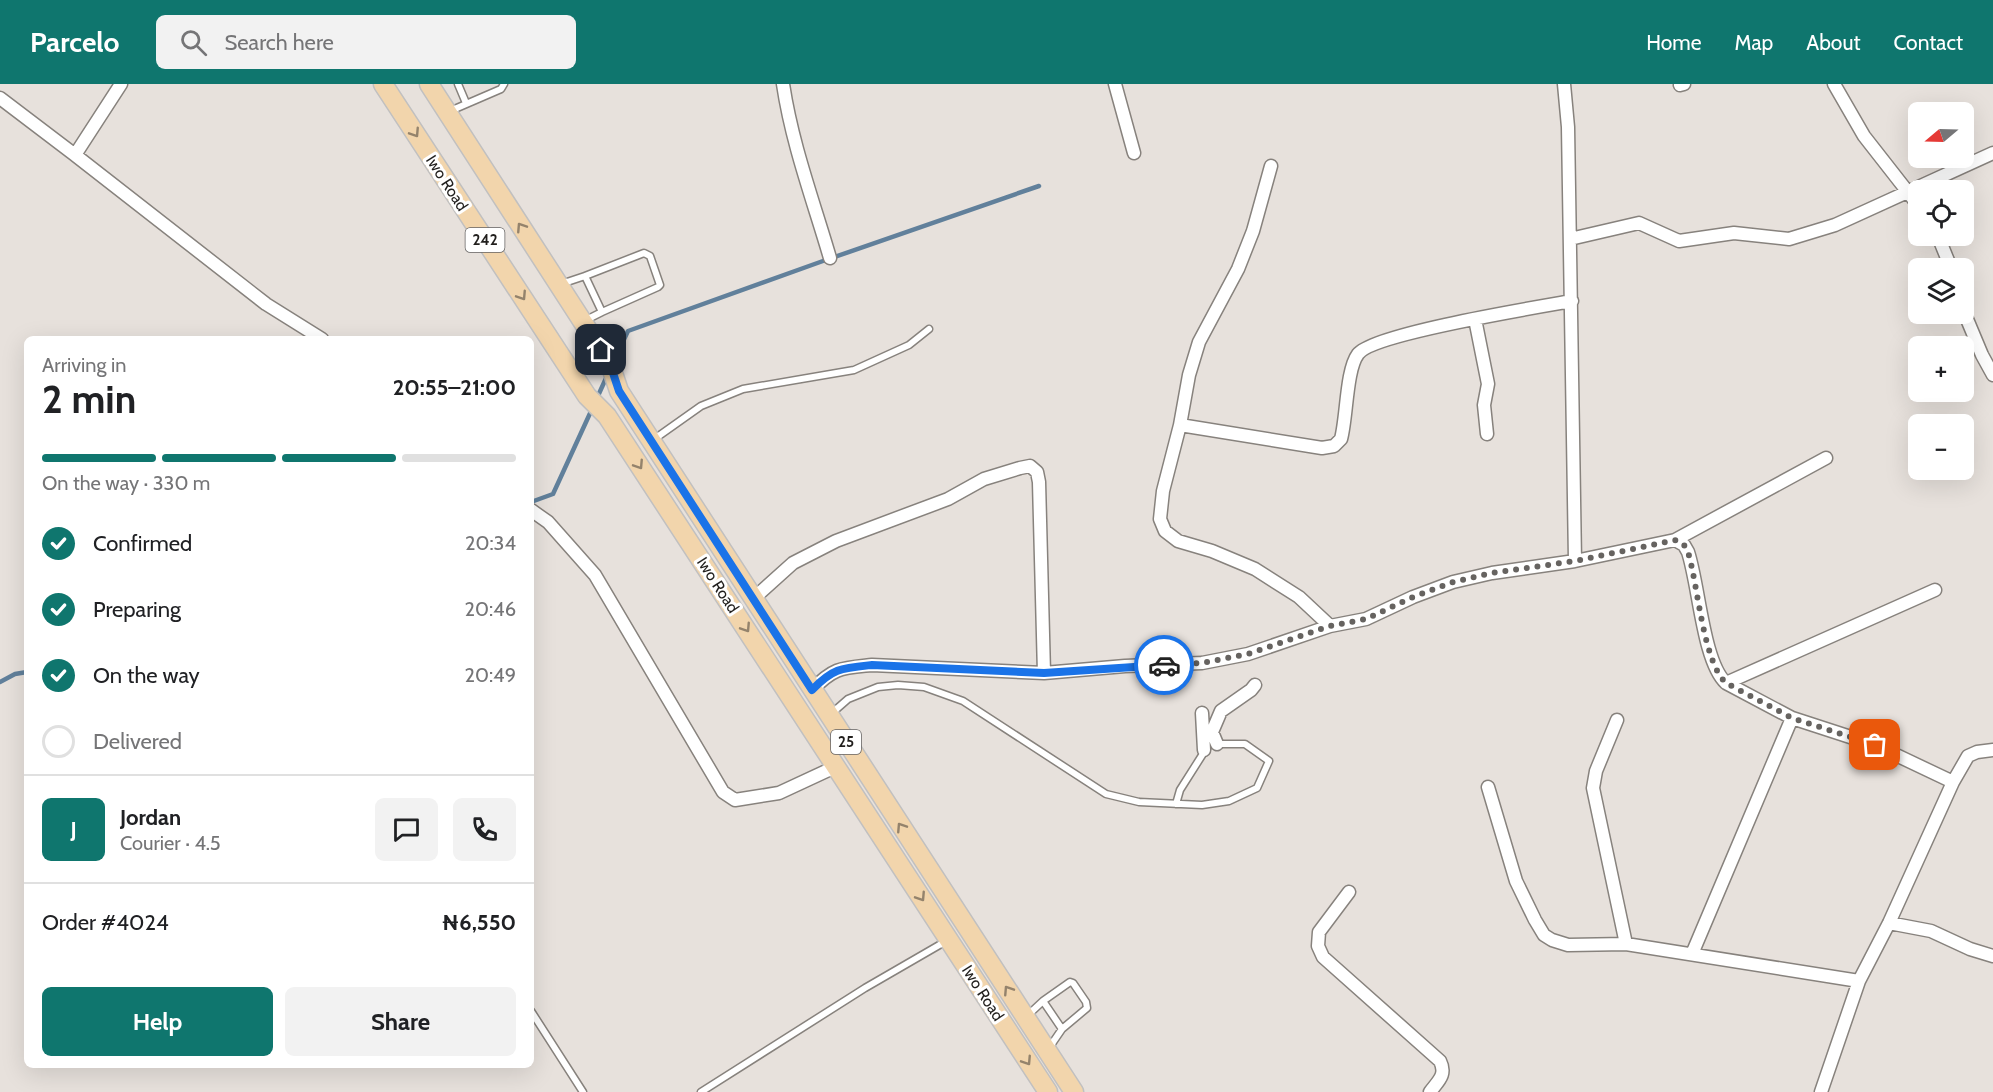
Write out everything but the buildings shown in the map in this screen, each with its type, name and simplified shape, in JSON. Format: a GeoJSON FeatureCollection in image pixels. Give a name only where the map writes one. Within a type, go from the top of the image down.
{"type":"FeatureCollection","features":[{"type":"Feature","properties":{"kind":"main road","name":"Iwo Road"},"geometry":{"type":"LineString","coordinates":[[383,84],[587,396],[607,416],[1047,1092]]}},
{"type":"Feature","properties":{"kind":"main road","name":"Iwo Road"},"geometry":{"type":"LineString","coordinates":[[429,84],[610,364],[619,391],[1074,1092]]}},
{"type":"Feature","properties":{"kind":"main road"},"geometry":{"type":"LineString","coordinates":[[1012,1038],[1028,1021]]}},
{"type":"Feature","properties":{"kind":"street"},"geometry":{"type":"LineString","coordinates":[[75,155],[121,84]]}},
{"type":"Feature","properties":{"kind":"street"},"geometry":{"type":"LineString","coordinates":[[783,84],[796,148],[830,258]]}},
{"type":"Feature","properties":{"kind":"street"},"geometry":{"type":"LineString","coordinates":[[1115,84],[1134,153]]}},
{"type":"Feature","properties":{"kind":"street"},"geometry":{"type":"LineString","coordinates":[[1564,84],[1568,127],[1575,561]]}},
{"type":"Feature","properties":{"kind":"street"},"geometry":{"type":"LineString","coordinates":[[1834,84],[1864,136],[1908,191]]}},
{"type":"Feature","properties":{"kind":"street"},"geometry":{"type":"LineString","coordinates":[[0,98],[266,304],[317,336]]}},
{"type":"Feature","properties":{"kind":"street"},"geometry":{"type":"LineString","coordinates":[[1935,180],[1993,153]]}},
{"type":"Feature","properties":{"kind":"street"},"geometry":{"type":"LineString","coordinates":[[1271,166],[1239,269],[1198,342],[1161,499],[1160,519],[1165,531],[1178,541],[1212,551],[1255,569],[1299,597],[1330,626]]}},
{"type":"Feature","properties":{"kind":"street"},"geometry":{"type":"LineString","coordinates":[[1570,239],[1639,223],[1679,242],[1734,232],[1789,239],[1835,225],[1908,192]]}},
{"type":"Feature","properties":{"kind":"street"},"geometry":{"type":"LineString","coordinates":[[1180,424],[1307,446],[1322,448],[1334,446],[1341,439],[1345,426],[1352,365],[1364,348],[1380,341],[1475,319],[1572,301]]}},
{"type":"Feature","properties":{"kind":"street"},"geometry":{"type":"LineString","coordinates":[[1475,319],[1488,384],[1484,405],[1487,434]]}},
{"type":"Feature","properties":{"kind":"street"},"geometry":{"type":"LineString","coordinates":[[1969,324],[1993,375]]}},
{"type":"Feature","properties":{"kind":"street"},"geometry":{"type":"LineString","coordinates":[[812,690],[826,675],[845,668],[872,665],[1044,673],[1125,666],[1202,663],[1248,654],[1330,626],[1366,619],[1413,597],[1453,582],[1492,573],[1575,561],[1676,540],[1826,458]]}},
{"type":"Feature","properties":{"kind":"street"},"geometry":{"type":"LineString","coordinates":[[753,598],[794,563],[836,541],[948,499],[984,479],[1030,466],[1034,468],[1039,477],[1044,673]]}},
{"type":"Feature","properties":{"kind":"street"},"geometry":{"type":"LineString","coordinates":[[534,512],[548,522],[595,575],[723,792],[735,800],[779,793],[836,767]]}},
{"type":"Feature","properties":{"kind":"street"},"geometry":{"type":"LineString","coordinates":[[1676,540],[1684,545],[1688,552],[1711,658],[1726,683],[1792,718],[1875,745],[1953,782]]}},
{"type":"Feature","properties":{"kind":"street"},"geometry":{"type":"LineString","coordinates":[[1726,683],[1935,590]]}},
{"type":"Feature","properties":{"kind":"street"},"geometry":{"type":"LineString","coordinates":[[1217,744],[1212,732],[1221,711],[1255,685]]}},
{"type":"Feature","properties":{"kind":"street"},"geometry":{"type":"LineString","coordinates":[[1202,713],[1204,750]]}},
{"type":"Feature","properties":{"kind":"street"},"geometry":{"type":"LineString","coordinates":[[1692,954],[1792,718]]}},
{"type":"Feature","properties":{"kind":"street"},"geometry":{"type":"LineString","coordinates":[[1617,720],[1596,771],[1593,788],[1626,944]]}},
{"type":"Feature","properties":{"kind":"street"},"geometry":{"type":"LineString","coordinates":[[1821,1092],[1858,981],[1889,923],[1953,782],[1968,756],[1993,750]]}},
{"type":"Feature","properties":{"kind":"street"},"geometry":{"type":"LineString","coordinates":[[1488,787],[1516,881],[1544,935],[1552,940],[1568,945],[1626,944],[1858,981]]}},
{"type":"Feature","properties":{"kind":"street"},"geometry":{"type":"LineString","coordinates":[[1349,892],[1318,932],[1318,946],[1323,957],[1440,1061],[1444,1068],[1443,1076],[1430,1092]]}},
{"type":"Feature","properties":{"kind":"street"},"geometry":{"type":"LineString","coordinates":[[1889,923],[1931,931],[1970,949],[1993,956]]}},
{"type":"Feature","properties":{"kind":"lane"},"geometry":{"type":"LineString","coordinates":[[458,84],[466,103]]}},
{"type":"Feature","properties":{"kind":"lane"},"geometry":{"type":"LineString","coordinates":[[448,114],[466,103],[501,89],[504,84]]}},
{"type":"Feature","properties":{"kind":"lane"},"geometry":{"type":"LineString","coordinates":[[558,284],[644,253],[650,255],[660,285],[583,322]]}},
{"type":"Feature","properties":{"kind":"lane"},"geometry":{"type":"LineString","coordinates":[[585,276],[602,312]]}},
{"type":"Feature","properties":{"kind":"lane"},"geometry":{"type":"LineString","coordinates":[[651,441],[701,406],[743,389],[854,370],[909,345],[929,329]]}},
{"type":"Feature","properties":{"kind":"lane"},"geometry":{"type":"LineString","coordinates":[[829,715],[848,699],[878,687],[898,685],[924,687],[963,701],[1106,794],[1139,802],[1176,804],[1202,805],[1229,801],[1257,788],[1269,761],[1245,744],[1217,744],[1204,750],[1180,790],[1176,804]]}},
{"type":"Feature","properties":{"kind":"lane"},"geometry":{"type":"LineString","coordinates":[[701,1092],[865,988],[949,940]]}},
{"type":"Feature","properties":{"kind":"lane"},"geometry":{"type":"LineString","coordinates":[[1028,1021],[1043,1001],[1070,982],[1088,1005],[1062,1029],[1047,1051]]}},
{"type":"Feature","properties":{"kind":"lane"},"geometry":{"type":"LineString","coordinates":[[1043,1001],[1062,1029]]}},
{"type":"Feature","properties":{"kind":"lane"},"geometry":{"type":"LineString","coordinates":[[534,1016],[583,1092]]}},
{"type":"Feature","properties":{"kind":"waterway"},"geometry":{"type":"LineString","coordinates":[[614,360],[628,331],[1039,186]]}},
{"type":"Feature","properties":{"kind":"waterway"},"geometry":{"type":"LineString","coordinates":[[597,398],[607,376]]}},
{"type":"Feature","properties":{"kind":"waterway"},"geometry":{"type":"LineString","coordinates":[[534,501],[553,494],[592,409]]}},
{"type":"Feature","properties":{"kind":"waterway"},"geometry":{"type":"LineString","coordinates":[[0,682],[15,674],[24,672]]}},
{"type":"Feature","properties":{"kind":"way so far"},"geometry":{"type":"LineString","coordinates":[[1164,665],[1202,663],[1248,654],[1330,626],[1366,619],[1413,597],[1453,582],[1492,573],[1575,561],[1676,540],[1684,545],[1688,552],[1711,658],[1721,678],[1726,683],[1792,718],[1875,745]]}},
{"type":"Feature","properties":{"kind":"route"},"geometry":{"type":"LineString","coordinates":[[601,350],[610,364],[619,391],[812,690],[826,675],[845,668],[872,665],[1044,673],[1164,665]]}}]}
